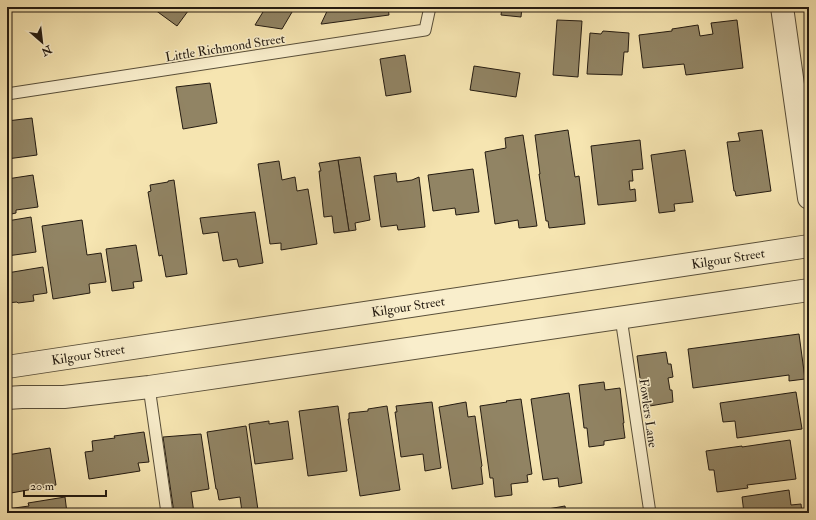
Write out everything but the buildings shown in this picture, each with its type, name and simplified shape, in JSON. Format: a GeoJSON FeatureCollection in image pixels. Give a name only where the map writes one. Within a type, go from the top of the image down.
{"type":"FeatureCollection","features":[{"type":"Feature","properties":{"kind":"street"},"geometry":{"type":"LineString","coordinates":[[782,7],[809,198]]}},
{"type":"Feature","properties":{"kind":"street","name":"Kilgour Street"},"geometry":{"type":"LineString","coordinates":[[7,367],[809,246]]}},
{"type":"Feature","properties":{"kind":"street"},"geometry":{"type":"LineString","coordinates":[[7,398],[64,397],[148,387],[809,290]]}},
{"type":"Feature","properties":{"kind":"lane","name":"Little Richmond Street"},"geometry":{"type":"LineString","coordinates":[[7,94],[424,30],[430,7]]}},
{"type":"Feature","properties":{"kind":"lane","name":"Fowlers Lane"},"geometry":{"type":"LineString","coordinates":[[621,318],[650,513]]}},
{"type":"Feature","properties":{"kind":"lane"},"geometry":{"type":"LineString","coordinates":[[148,387],[167,513]]}}]}
